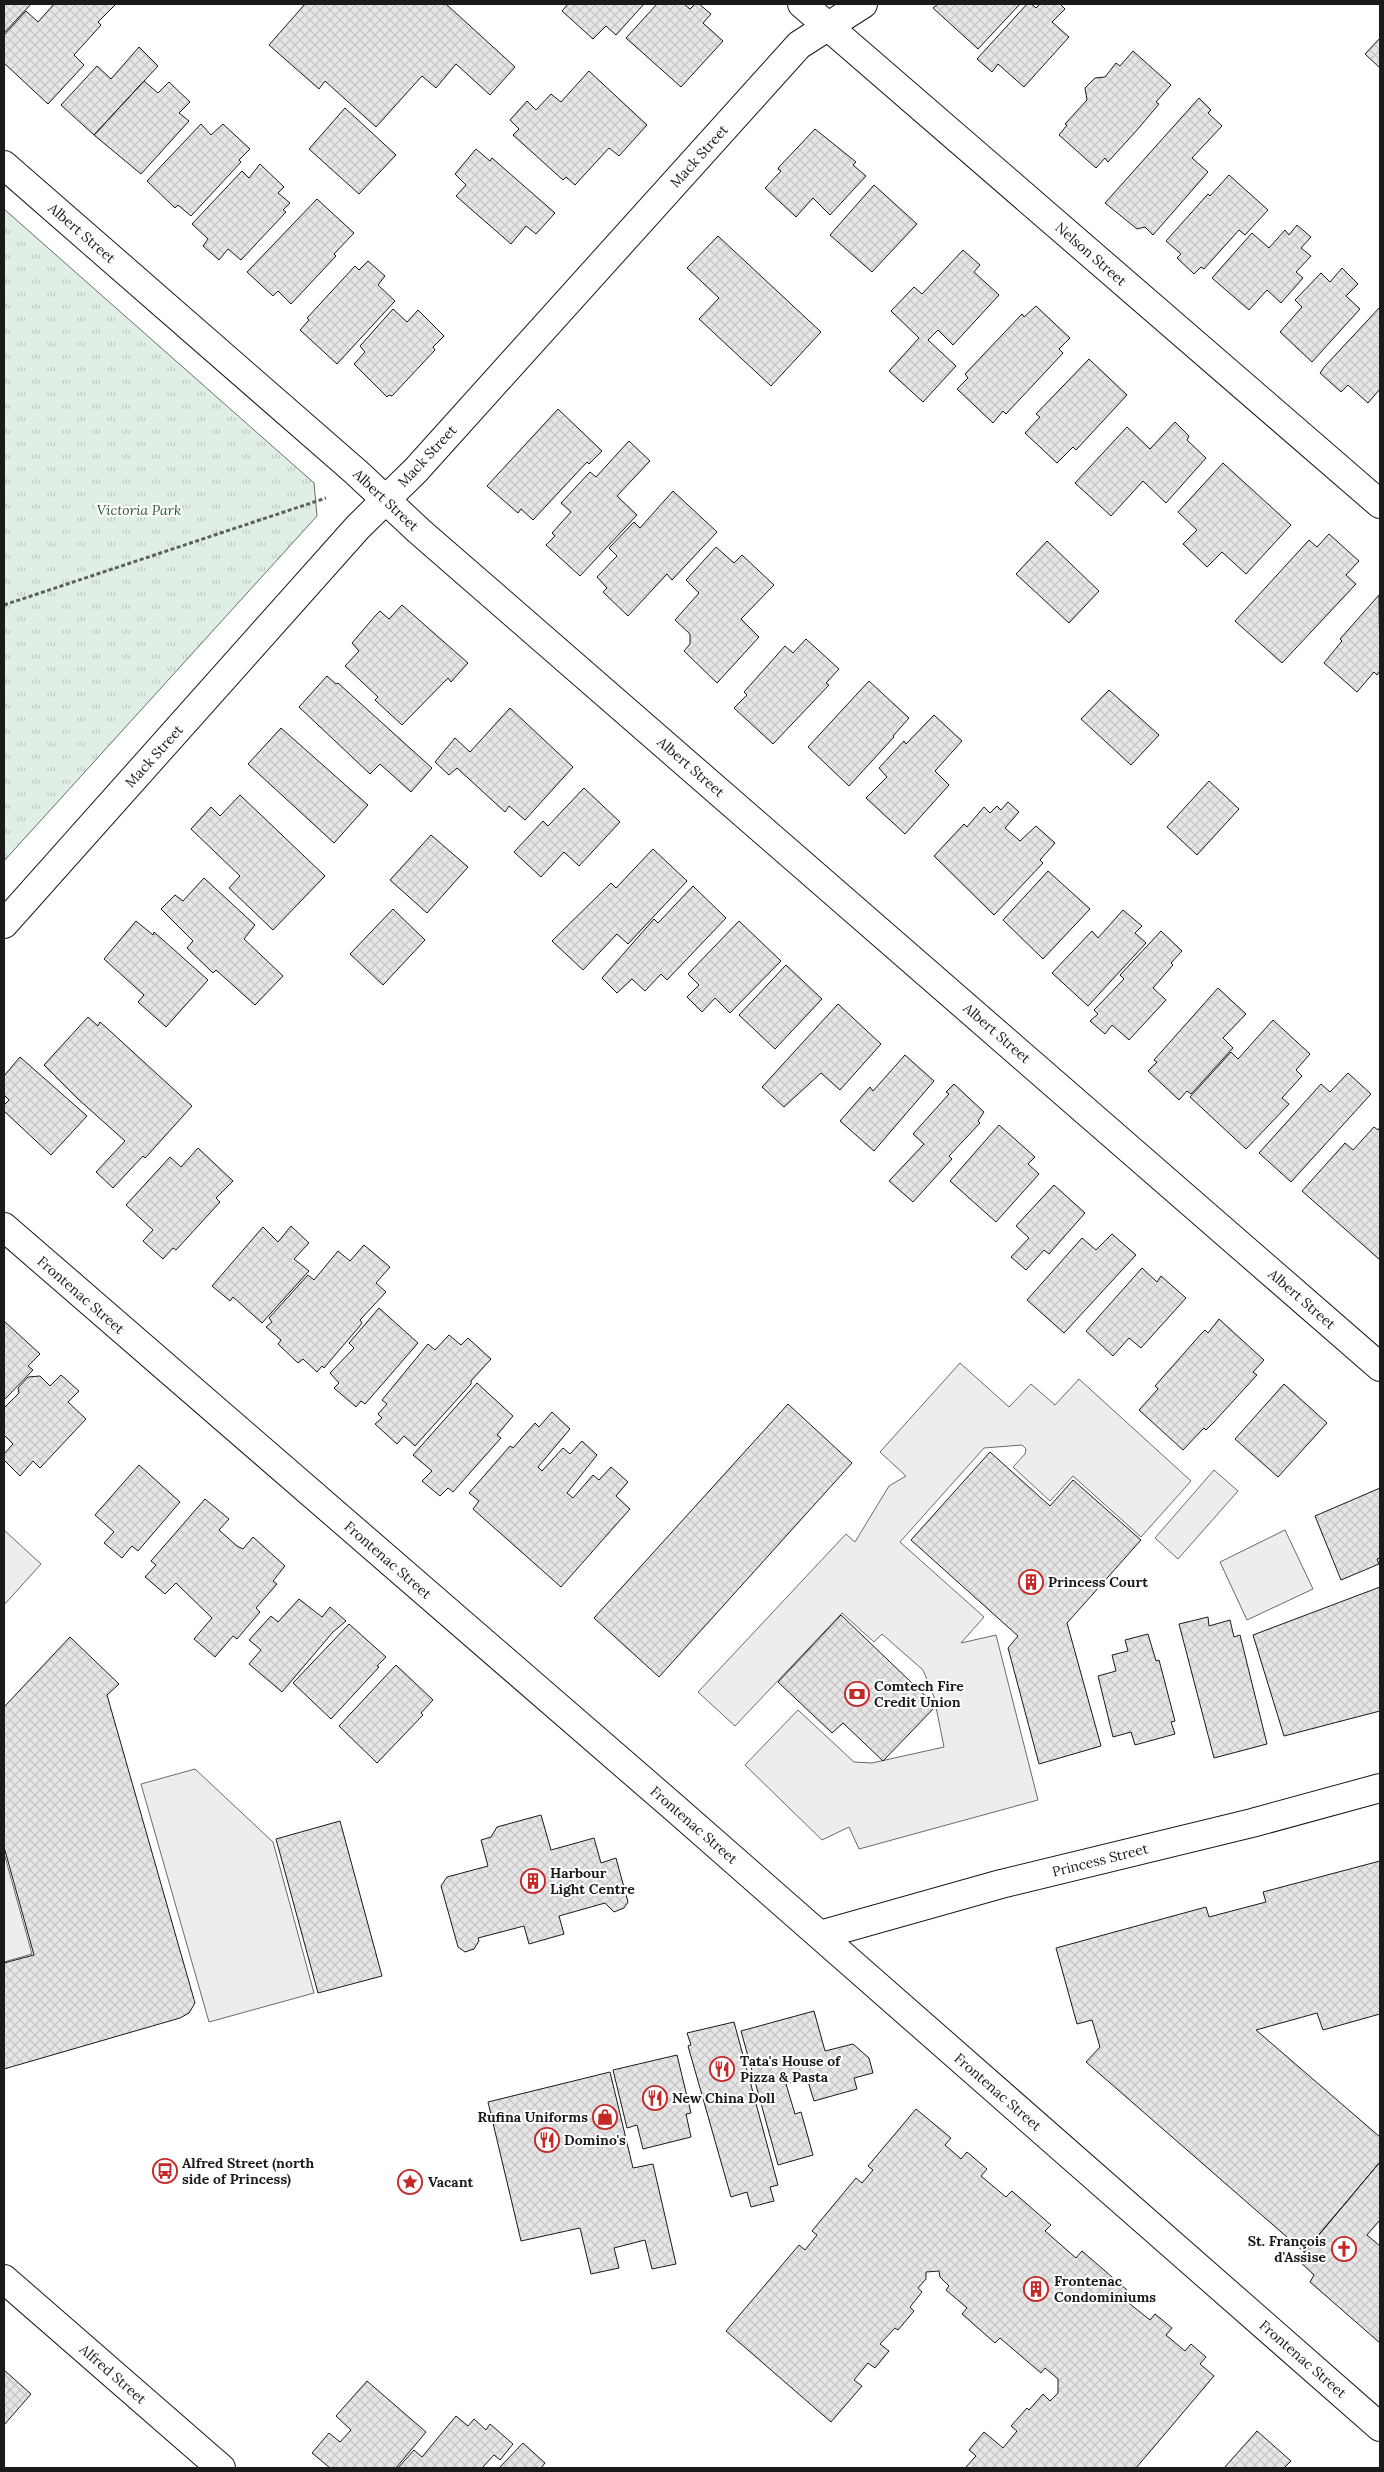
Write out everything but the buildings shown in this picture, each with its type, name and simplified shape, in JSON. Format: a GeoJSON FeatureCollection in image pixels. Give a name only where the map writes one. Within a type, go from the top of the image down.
{"type":"FeatureCollection","features":[{"type":"Feature","properties":{"kind":"street","name":"Nelson Street"},"geometry":{"type":"LineString","coordinates":[[802,4],[1380,504]]}},
{"type":"Feature","properties":{"kind":"street","name":"Mack Street"},"geometry":{"type":"LineString","coordinates":[[4,924],[358,527],[416,470],[799,45],[862,4]]}},
{"type":"Feature","properties":{"kind":"street","name":"Albert Street"},"geometry":{"type":"LineString","coordinates":[[4,165],[1380,1367]]}},
{"type":"Feature","properties":{"kind":"street","name":"Frontenac Street"},"geometry":{"type":"LineString","coordinates":[[4,1228],[820,1935],[1380,2427]]}},
{"type":"Feature","properties":{"kind":"street","name":"Princess Street"},"geometry":{"type":"LineString","coordinates":[[820,1935],[1001,1884],[1252,1823],[1380,1788]]}},
{"type":"Feature","properties":{"kind":"street","name":"Alfred Street"},"geometry":{"type":"LineString","coordinates":[[4,2280],[222,2468]]}},
{"type":"Feature","properties":{"kind":"path"},"geometry":{"type":"LineString","coordinates":[[4,605],[326,498]]}},
{"type":"Feature","properties":{"kind":"green space","name":"Victoria Park"},"geometry":{"type":"Polygon","coordinates":[[[4,209],[314,483],[317,516],[4,861],[4,209]]]}},
{"type":"Feature","properties":{"kind":"shaded area"},"geometry":{"type":"Polygon","coordinates":[[[960,1363],[1009,1407],[1031,1384],[1055,1405],[1079,1379],[1191,1481],[1141,1537],[1073,1476],[1050,1501],[1013,1467],[1025,1454],[1026,1449],[1022,1445],[984,1448],[900,1542],[984,1617],[961,1643],[996,1635],[1038,1800],[859,1849],[849,1827],[822,1840],[745,1765],[798,1710],[854,1762],[872,1763],[944,1747],[934,1697],[923,1670],[882,1634],[874,1642],[842,1613],[735,1726],[698,1692],[846,1534],[855,1542],[889,1486],[906,1476],[880,1452],[960,1363]]]}},
{"type":"Feature","properties":{"kind":"shaded area"},"geometry":{"type":"Polygon","coordinates":[[[1214,1470],[1238,1491],[1178,1559],[1155,1538],[1214,1470]]]}},
{"type":"Feature","properties":{"kind":"shaded area"},"geometry":{"type":"Polygon","coordinates":[[[4,1530],[41,1564],[4,1605],[4,1530]]]}},
{"type":"Feature","properties":{"kind":"shaded area"},"geometry":{"type":"Polygon","coordinates":[[[1285,1530],[1313,1589],[1247,1620],[1220,1562],[1285,1530]]]}},
{"type":"Feature","properties":{"kind":"shaded area"},"geometry":{"type":"Polygon","coordinates":[[[195,1769],[273,1842],[314,1993],[209,2022],[141,1784],[195,1769]]]}},
{"type":"Feature","properties":{"kind":"shaded area"},"geometry":{"type":"Polygon","coordinates":[[[4,1853],[32,1954],[4,1962],[4,1853]]]}},
{"type":"Feature","properties":{"kind":"place","name":"Princess Court"},"geometry":{"type":"Point","coordinates":[1031,1582]}},
{"type":"Feature","properties":{"kind":"place","name":"Comtech Fire Credit Union"},"geometry":{"type":"Point","coordinates":[857,1694]}},
{"type":"Feature","properties":{"kind":"place","name":"Harbour Light Centre"},"geometry":{"type":"Point","coordinates":[533,1881]}},
{"type":"Feature","properties":{"kind":"place","name":"Tata's House of Pizza & Pasta"},"geometry":{"type":"Point","coordinates":[722,2069]}},
{"type":"Feature","properties":{"kind":"place","name":"New China Doll"},"geometry":{"type":"Point","coordinates":[655,2098]}},
{"type":"Feature","properties":{"kind":"place","name":"Rufina Uniforms"},"geometry":{"type":"Point","coordinates":[605,2117]}},
{"type":"Feature","properties":{"kind":"place","name":"Domino's"},"geometry":{"type":"Point","coordinates":[547,2140]}},
{"type":"Feature","properties":{"kind":"place","name":"Alfred Street (north side of Princess)"},"geometry":{"type":"Point","coordinates":[165,2171]}},
{"type":"Feature","properties":{"kind":"place","name":"Vacant"},"geometry":{"type":"Point","coordinates":[410,2182]}},
{"type":"Feature","properties":{"kind":"place","name":"St. François d'Assise"},"geometry":{"type":"Point","coordinates":[1344,2249]}},
{"type":"Feature","properties":{"kind":"place","name":"Frontenac Condominiums"},"geometry":{"type":"Point","coordinates":[1036,2289]}}]}
